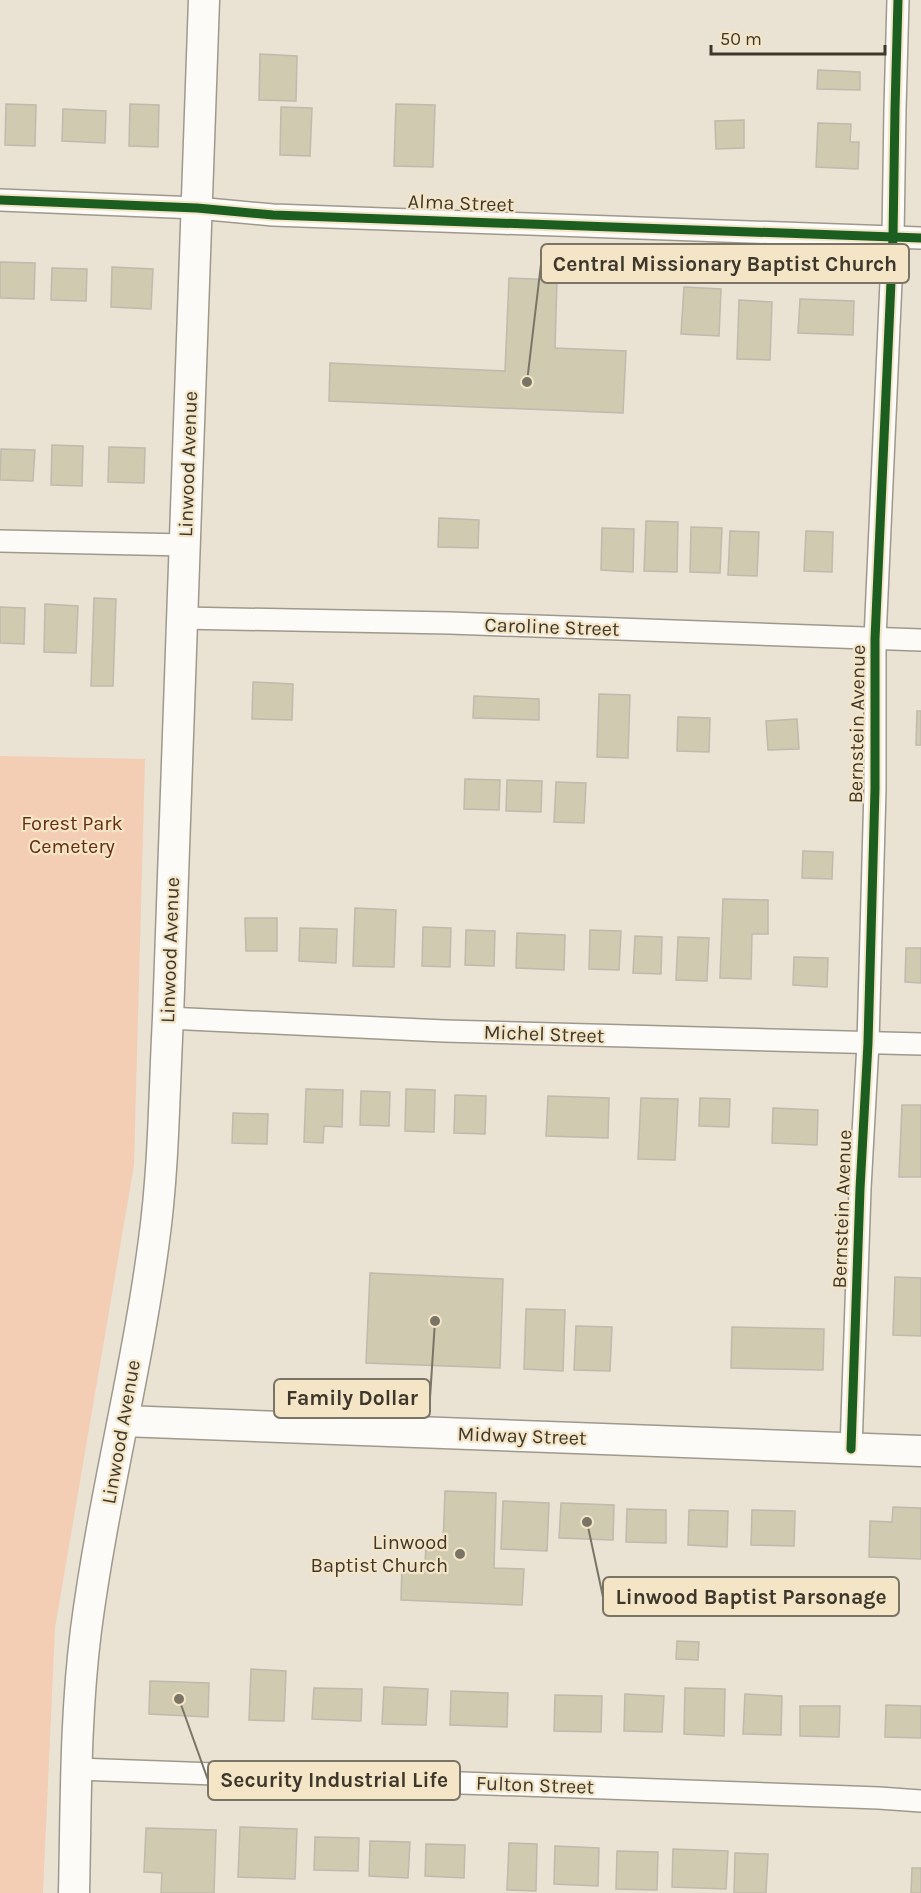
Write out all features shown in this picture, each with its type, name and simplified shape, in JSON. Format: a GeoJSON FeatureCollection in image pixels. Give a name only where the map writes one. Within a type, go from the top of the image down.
{"type":"FeatureCollection","features":[{"type":"Feature","properties":{"kind":"main road","name":"Linwood Avenue"},"geometry":{"type":"LineString","coordinates":[[74,1893],[81,1680],[86,1631],[154,1239],[160,1173],[168,1018],[204,0]]}},
{"type":"Feature","properties":{"kind":"main road","name":"Midway Street"},"geometry":{"type":"LineString","coordinates":[[123,1421],[921,1451]]}},
{"type":"Feature","properties":{"kind":"street","name":"Bernstein Avenue"},"geometry":{"type":"LineString","coordinates":[[851,1449],[860,1189],[868,1042],[876,639],[893,237],[898,0]]}},
{"type":"Feature","properties":{"kind":"street","name":"Alma Street"},"geometry":{"type":"LineString","coordinates":[[0,200],[197,208],[273,214],[921,238]]}},
{"type":"Feature","properties":{"kind":"street"},"geometry":{"type":"LineString","coordinates":[[0,541],[185,545]]}},
{"type":"Feature","properties":{"kind":"street","name":"Caroline Street"},"geometry":{"type":"LineString","coordinates":[[182,618],[450,623],[921,640]]}},
{"type":"Feature","properties":{"kind":"street","name":"Michel Street"},"geometry":{"type":"LineString","coordinates":[[168,1018],[456,1031],[921,1044]]}},
{"type":"Feature","properties":{"kind":"street","name":"Fulton Street"},"geometry":{"type":"LineString","coordinates":[[77,1769],[921,1801]]}},
{"type":"Feature","properties":{"kind":"green space","name":"Forest Park Cemetery"},"geometry":{"type":"Polygon","coordinates":[[[0,756],[145,759],[134,1165],[55,1628],[43,1893],[0,1893],[0,756]]]}},
{"type":"Feature","properties":{"kind":"building"},"geometry":{"type":"Polygon","coordinates":[[[260,54],[297,56],[296,101],[259,100],[260,54]]]}},
{"type":"Feature","properties":{"kind":"building"},"geometry":{"type":"Polygon","coordinates":[[[818,70],[860,72],[860,90],[817,89],[818,70]]]}},
{"type":"Feature","properties":{"kind":"building"},"geometry":{"type":"Polygon","coordinates":[[[6,104],[36,105],[35,146],[5,145],[6,104]]]}},
{"type":"Feature","properties":{"kind":"building"},"geometry":{"type":"Polygon","coordinates":[[[130,104],[159,105],[158,147],[129,146],[130,104]]]}},
{"type":"Feature","properties":{"kind":"building"},"geometry":{"type":"Polygon","coordinates":[[[396,104],[435,105],[433,167],[394,166],[396,104]]]}},
{"type":"Feature","properties":{"kind":"building"},"geometry":{"type":"Polygon","coordinates":[[[281,107],[312,108],[310,156],[280,155],[281,107]]]}},
{"type":"Feature","properties":{"kind":"building"},"geometry":{"type":"Polygon","coordinates":[[[63,109],[106,111],[105,143],[62,141],[63,109]]]}},
{"type":"Feature","properties":{"kind":"building"},"geometry":{"type":"Polygon","coordinates":[[[744,120],[744,148],[716,149],[715,121],[744,120]]]}},
{"type":"Feature","properties":{"kind":"building"},"geometry":{"type":"Polygon","coordinates":[[[818,123],[851,124],[850,142],[859,142],[858,169],[816,167],[818,123]]]}},
{"type":"Feature","properties":{"kind":"building"},"geometry":{"type":"Polygon","coordinates":[[[0,262],[35,263],[34,299],[0,298],[0,262]]]}},
{"type":"Feature","properties":{"kind":"building"},"geometry":{"type":"Polygon","coordinates":[[[112,267],[153,269],[151,309],[111,307],[112,267]]]}},
{"type":"Feature","properties":{"kind":"building"},"geometry":{"type":"Polygon","coordinates":[[[52,268],[87,269],[86,301],[51,300],[52,268]]]}},
{"type":"Feature","properties":{"kind":"building"},"geometry":{"type":"Polygon","coordinates":[[[509,278],[557,280],[555,348],[626,351],[623,413],[329,401],[330,363],[505,371],[509,278]]]}},
{"type":"Feature","properties":{"kind":"building"},"geometry":{"type":"Polygon","coordinates":[[[684,287],[721,289],[719,336],[681,334],[684,287]]]}},
{"type":"Feature","properties":{"kind":"building"},"geometry":{"type":"Polygon","coordinates":[[[800,299],[854,301],[853,335],[798,333],[800,299]]]}},
{"type":"Feature","properties":{"kind":"building"},"geometry":{"type":"Polygon","coordinates":[[[739,300],[772,302],[770,360],[737,359],[739,300]]]}},
{"type":"Feature","properties":{"kind":"building"},"geometry":{"type":"Polygon","coordinates":[[[52,445],[83,446],[82,486],[51,485],[52,445]]]}},
{"type":"Feature","properties":{"kind":"building"},"geometry":{"type":"Polygon","coordinates":[[[109,447],[145,448],[144,483],[108,482],[109,447]]]}},
{"type":"Feature","properties":{"kind":"building"},"geometry":{"type":"Polygon","coordinates":[[[1,449],[35,450],[33,481],[0,480],[1,449]]]}},
{"type":"Feature","properties":{"kind":"building"},"geometry":{"type":"Polygon","coordinates":[[[439,518],[479,520],[478,548],[438,547],[439,518]]]}},
{"type":"Feature","properties":{"kind":"building"},"geometry":{"type":"Polygon","coordinates":[[[646,521],[678,522],[677,572],[644,571],[646,521]]]}},
{"type":"Feature","properties":{"kind":"building"},"geometry":{"type":"Polygon","coordinates":[[[691,527],[722,528],[720,573],[690,572],[691,527]]]}},
{"type":"Feature","properties":{"kind":"building"},"geometry":{"type":"Polygon","coordinates":[[[602,528],[634,529],[633,572],[601,570],[602,528]]]}},
{"type":"Feature","properties":{"kind":"building"},"geometry":{"type":"Polygon","coordinates":[[[730,531],[759,532],[757,576],[728,575],[730,531]]]}},
{"type":"Feature","properties":{"kind":"building"},"geometry":{"type":"Polygon","coordinates":[[[806,531],[833,532],[832,572],[804,571],[806,531]]]}},
{"type":"Feature","properties":{"kind":"building"},"geometry":{"type":"Polygon","coordinates":[[[94,598],[116,599],[113,686],[91,686],[94,598]]]}},
{"type":"Feature","properties":{"kind":"building"},"geometry":{"type":"Polygon","coordinates":[[[45,604],[78,606],[76,653],[44,652],[45,604]]]}},
{"type":"Feature","properties":{"kind":"building"},"geometry":{"type":"Polygon","coordinates":[[[0,607],[25,608],[24,644],[0,643],[0,607]]]}},
{"type":"Feature","properties":{"kind":"building"},"geometry":{"type":"Polygon","coordinates":[[[253,682],[293,684],[292,720],[252,719],[253,682]]]}},
{"type":"Feature","properties":{"kind":"building"},"geometry":{"type":"Polygon","coordinates":[[[599,694],[630,695],[628,758],[597,757],[599,694]]]}},
{"type":"Feature","properties":{"kind":"building"},"geometry":{"type":"Polygon","coordinates":[[[474,696],[539,699],[539,720],[473,718],[474,696]]]}},
{"type":"Feature","properties":{"kind":"building"},"geometry":{"type":"Polygon","coordinates":[[[917,711],[921,711],[921,745],[916,745],[917,711]]]}},
{"type":"Feature","properties":{"kind":"building"},"geometry":{"type":"Polygon","coordinates":[[[678,717],[710,718],[709,752],[677,751],[678,717]]]}},
{"type":"Feature","properties":{"kind":"building"},"geometry":{"type":"Polygon","coordinates":[[[797,719],[799,749],[768,750],[766,721],[797,719]]]}},
{"type":"Feature","properties":{"kind":"building"},"geometry":{"type":"Polygon","coordinates":[[[465,779],[500,780],[499,810],[464,809],[465,779]]]}},
{"type":"Feature","properties":{"kind":"building"},"geometry":{"type":"Polygon","coordinates":[[[507,780],[542,781],[541,812],[506,811],[507,780]]]}},
{"type":"Feature","properties":{"kind":"building"},"geometry":{"type":"Polygon","coordinates":[[[556,782],[586,783],[584,823],[554,822],[556,782]]]}},
{"type":"Feature","properties":{"kind":"building"},"geometry":{"type":"Polygon","coordinates":[[[803,851],[833,852],[832,879],[802,878],[803,851]]]}},
{"type":"Feature","properties":{"kind":"building"},"geometry":{"type":"Polygon","coordinates":[[[723,899],[768,900],[768,934],[752,934],[751,979],[720,978],[723,899]]]}},
{"type":"Feature","properties":{"kind":"building"},"geometry":{"type":"Polygon","coordinates":[[[355,908],[396,910],[394,967],[353,966],[355,908]]]}},
{"type":"Feature","properties":{"kind":"building"},"geometry":{"type":"Polygon","coordinates":[[[245,918],[277,918],[277,951],[246,951],[245,918]]]}},
{"type":"Feature","properties":{"kind":"building"},"geometry":{"type":"Polygon","coordinates":[[[423,927],[451,928],[450,967],[422,966],[423,927]]]}},
{"type":"Feature","properties":{"kind":"building"},"geometry":{"type":"Polygon","coordinates":[[[300,928],[337,929],[336,963],[299,961],[300,928]]]}},
{"type":"Feature","properties":{"kind":"building"},"geometry":{"type":"Polygon","coordinates":[[[466,930],[495,931],[494,966],[465,965],[466,930]]]}},
{"type":"Feature","properties":{"kind":"building"},"geometry":{"type":"Polygon","coordinates":[[[590,930],[621,931],[619,970],[589,969],[590,930]]]}},
{"type":"Feature","properties":{"kind":"building"},"geometry":{"type":"Polygon","coordinates":[[[517,933],[565,935],[564,970],[516,968],[517,933]]]}},
{"type":"Feature","properties":{"kind":"building"},"geometry":{"type":"Polygon","coordinates":[[[635,936],[662,937],[661,974],[633,973],[635,936]]]}},
{"type":"Feature","properties":{"kind":"building"},"geometry":{"type":"Polygon","coordinates":[[[678,937],[709,938],[707,981],[676,980],[678,937]]]}},
{"type":"Feature","properties":{"kind":"building"},"geometry":{"type":"Polygon","coordinates":[[[906,948],[921,948],[921,983],[905,982],[906,948]]]}},
{"type":"Feature","properties":{"kind":"building"},"geometry":{"type":"Polygon","coordinates":[[[794,957],[828,958],[827,987],[793,985],[794,957]]]}},
{"type":"Feature","properties":{"kind":"building"},"geometry":{"type":"Polygon","coordinates":[[[306,1089],[343,1090],[342,1127],[324,1126],[323,1143],[304,1142],[306,1089]]]}},
{"type":"Feature","properties":{"kind":"building"},"geometry":{"type":"Polygon","coordinates":[[[406,1089],[435,1090],[434,1132],[405,1131],[406,1089]]]}},
{"type":"Feature","properties":{"kind":"building"},"geometry":{"type":"Polygon","coordinates":[[[361,1091],[390,1092],[389,1126],[360,1125],[361,1091]]]}},
{"type":"Feature","properties":{"kind":"building"},"geometry":{"type":"Polygon","coordinates":[[[455,1095],[486,1096],[485,1134],[454,1133],[455,1095]]]}},
{"type":"Feature","properties":{"kind":"building"},"geometry":{"type":"Polygon","coordinates":[[[548,1096],[609,1098],[608,1138],[546,1136],[548,1096]]]}},
{"type":"Feature","properties":{"kind":"building"},"geometry":{"type":"Polygon","coordinates":[[[641,1098],[678,1099],[675,1160],[638,1159],[641,1098]]]}},
{"type":"Feature","properties":{"kind":"building"},"geometry":{"type":"Polygon","coordinates":[[[700,1098],[730,1099],[729,1127],[699,1126],[700,1098]]]}},
{"type":"Feature","properties":{"kind":"building"},"geometry":{"type":"Polygon","coordinates":[[[902,1105],[921,1105],[921,1177],[899,1177],[902,1105]]]}},
{"type":"Feature","properties":{"kind":"building"},"geometry":{"type":"Polygon","coordinates":[[[773,1108],[818,1110],[817,1145],[772,1143],[773,1108]]]}},
{"type":"Feature","properties":{"kind":"building"},"geometry":{"type":"Polygon","coordinates":[[[233,1113],[268,1114],[267,1144],[232,1143],[233,1113]]]}},
{"type":"Feature","properties":{"kind":"building"},"geometry":{"type":"Polygon","coordinates":[[[370,1273],[503,1279],[500,1368],[366,1363],[370,1273]]]}},
{"type":"Feature","properties":{"kind":"building"},"geometry":{"type":"Polygon","coordinates":[[[895,1277],[921,1278],[921,1336],[893,1335],[895,1277]]]}},
{"type":"Feature","properties":{"kind":"building"},"geometry":{"type":"Polygon","coordinates":[[[526,1309],[565,1310],[563,1371],[524,1369],[526,1309]]]}},
{"type":"Feature","properties":{"kind":"building"},"geometry":{"type":"Polygon","coordinates":[[[576,1326],[612,1327],[610,1371],[574,1370],[576,1326]]]}},
{"type":"Feature","properties":{"kind":"building"},"geometry":{"type":"Polygon","coordinates":[[[732,1327],[824,1329],[823,1370],[731,1368],[732,1327]]]}},
{"type":"Feature","properties":{"kind":"building","name":"Linwood Baptist Church"},"geometry":{"type":"Polygon","coordinates":[[[445,1491],[496,1493],[494,1568],[524,1569],[522,1605],[401,1600],[402,1565],[425,1566],[426,1542],[443,1543],[445,1491]]]}},
{"type":"Feature","properties":{"kind":"building"},"geometry":{"type":"Polygon","coordinates":[[[503,1501],[549,1503],[547,1551],[501,1549],[503,1501]]]}},
{"type":"Feature","properties":{"kind":"building"},"geometry":{"type":"Polygon","coordinates":[[[561,1503],[614,1505],[613,1540],[559,1538],[561,1503]]]}},
{"type":"Feature","properties":{"kind":"building"},"geometry":{"type":"Polygon","coordinates":[[[893,1507],[921,1508],[921,1559],[869,1557],[870,1521],[892,1522],[893,1507]]]}},
{"type":"Feature","properties":{"kind":"building"},"geometry":{"type":"Polygon","coordinates":[[[627,1509],[666,1510],[666,1543],[626,1542],[627,1509]]]}},
{"type":"Feature","properties":{"kind":"building"},"geometry":{"type":"Polygon","coordinates":[[[689,1510],[728,1511],[727,1547],[688,1545],[689,1510]]]}},
{"type":"Feature","properties":{"kind":"building"},"geometry":{"type":"Polygon","coordinates":[[[752,1510],[795,1511],[794,1546],[751,1545],[752,1510]]]}},
{"type":"Feature","properties":{"kind":"building"},"geometry":{"type":"Polygon","coordinates":[[[677,1641],[699,1642],[698,1660],[676,1659],[677,1641]]]}},
{"type":"Feature","properties":{"kind":"building"},"geometry":{"type":"Polygon","coordinates":[[[251,1669],[286,1671],[284,1721],[249,1720],[251,1669]]]}},
{"type":"Feature","properties":{"kind":"building"},"geometry":{"type":"Polygon","coordinates":[[[150,1681],[209,1683],[208,1717],[149,1714],[150,1681]]]}},
{"type":"Feature","properties":{"kind":"building"},"geometry":{"type":"Polygon","coordinates":[[[384,1687],[428,1689],[426,1725],[382,1724],[384,1687]]]}},
{"type":"Feature","properties":{"kind":"building"},"geometry":{"type":"Polygon","coordinates":[[[314,1688],[362,1689],[361,1721],[312,1719],[314,1688]]]}},
{"type":"Feature","properties":{"kind":"building"},"geometry":{"type":"Polygon","coordinates":[[[685,1688],[725,1689],[724,1736],[684,1734],[685,1688]]]}},
{"type":"Feature","properties":{"kind":"building"},"geometry":{"type":"Polygon","coordinates":[[[451,1691],[508,1693],[507,1727],[450,1725],[451,1691]]]}},
{"type":"Feature","properties":{"kind":"building"},"geometry":{"type":"Polygon","coordinates":[[[625,1694],[664,1696],[662,1732],[624,1731],[625,1694]]]}},
{"type":"Feature","properties":{"kind":"building"},"geometry":{"type":"Polygon","coordinates":[[[745,1694],[782,1696],[781,1735],[743,1734],[745,1694]]]}},
{"type":"Feature","properties":{"kind":"building"},"geometry":{"type":"Polygon","coordinates":[[[555,1695],[602,1696],[601,1732],[554,1731],[555,1695]]]}},
{"type":"Feature","properties":{"kind":"building"},"geometry":{"type":"Polygon","coordinates":[[[886,1705],[921,1706],[921,1738],[885,1737],[886,1705]]]}},
{"type":"Feature","properties":{"kind":"building"},"geometry":{"type":"Polygon","coordinates":[[[800,1706],[840,1706],[839,1737],[800,1736],[800,1706]]]}},
{"type":"Feature","properties":{"kind":"building"},"geometry":{"type":"Polygon","coordinates":[[[240,1827],[297,1829],[295,1879],[238,1877],[240,1827]]]}},
{"type":"Feature","properties":{"kind":"building"},"geometry":{"type":"Polygon","coordinates":[[[146,1828],[216,1830],[214,1893],[161,1893],[162,1873],[144,1872],[146,1828]]]}},
{"type":"Feature","properties":{"kind":"building"},"geometry":{"type":"Polygon","coordinates":[[[315,1837],[359,1838],[358,1871],[314,1870],[315,1837]]]}},
{"type":"Feature","properties":{"kind":"building"},"geometry":{"type":"Polygon","coordinates":[[[370,1841],[410,1842],[408,1878],[369,1876],[370,1841]]]}},
{"type":"Feature","properties":{"kind":"building"},"geometry":{"type":"Polygon","coordinates":[[[509,1843],[537,1844],[536,1891],[507,1890],[509,1843]]]}},
{"type":"Feature","properties":{"kind":"building"},"geometry":{"type":"Polygon","coordinates":[[[426,1844],[465,1845],[464,1878],[425,1876],[426,1844]]]}},
{"type":"Feature","properties":{"kind":"building"},"geometry":{"type":"Polygon","coordinates":[[[555,1846],[599,1848],[598,1886],[554,1884],[555,1846]]]}},
{"type":"Feature","properties":{"kind":"building"},"geometry":{"type":"Polygon","coordinates":[[[673,1849],[728,1851],[726,1889],[672,1887],[673,1849]]]}},
{"type":"Feature","properties":{"kind":"building"},"geometry":{"type":"Polygon","coordinates":[[[617,1851],[658,1852],[657,1890],[616,1889],[617,1851]]]}},
{"type":"Feature","properties":{"kind":"building"},"geometry":{"type":"Polygon","coordinates":[[[735,1853],[768,1854],[766,1893],[734,1893],[735,1853]]]}},
{"type":"Feature","properties":{"kind":"building"},"geometry":{"type":"Polygon","coordinates":[[[912,1868],[921,1868],[921,1893],[911,1893],[912,1868]]]}},
{"type":"Feature","properties":{"kind":"cycle path"},"geometry":{"type":"LineString","coordinates":[[851,1449],[860,1189],[868,1043],[875,789],[875,639],[893,237],[898,0]]}},
{"type":"Feature","properties":{"kind":"cycle path"},"geometry":{"type":"LineString","coordinates":[[0,200],[197,208],[273,215],[921,238]]}},
{"type":"Feature","properties":{"kind":"place","name":"Central Missionary Baptist Church"},"geometry":{"type":"Point","coordinates":[527,382]}},
{"type":"Feature","properties":{"kind":"place","name":"Family Dollar"},"geometry":{"type":"Point","coordinates":[435,1321]}},
{"type":"Feature","properties":{"kind":"place","name":"Linwood Baptist Parsonage"},"geometry":{"type":"Point","coordinates":[587,1522]}},
{"type":"Feature","properties":{"kind":"place","name":"Linwood Baptist Church"},"geometry":{"type":"Point","coordinates":[460,1554]}},
{"type":"Feature","properties":{"kind":"place","name":"Security Industrial Life"},"geometry":{"type":"Point","coordinates":[179,1699]}}]}
